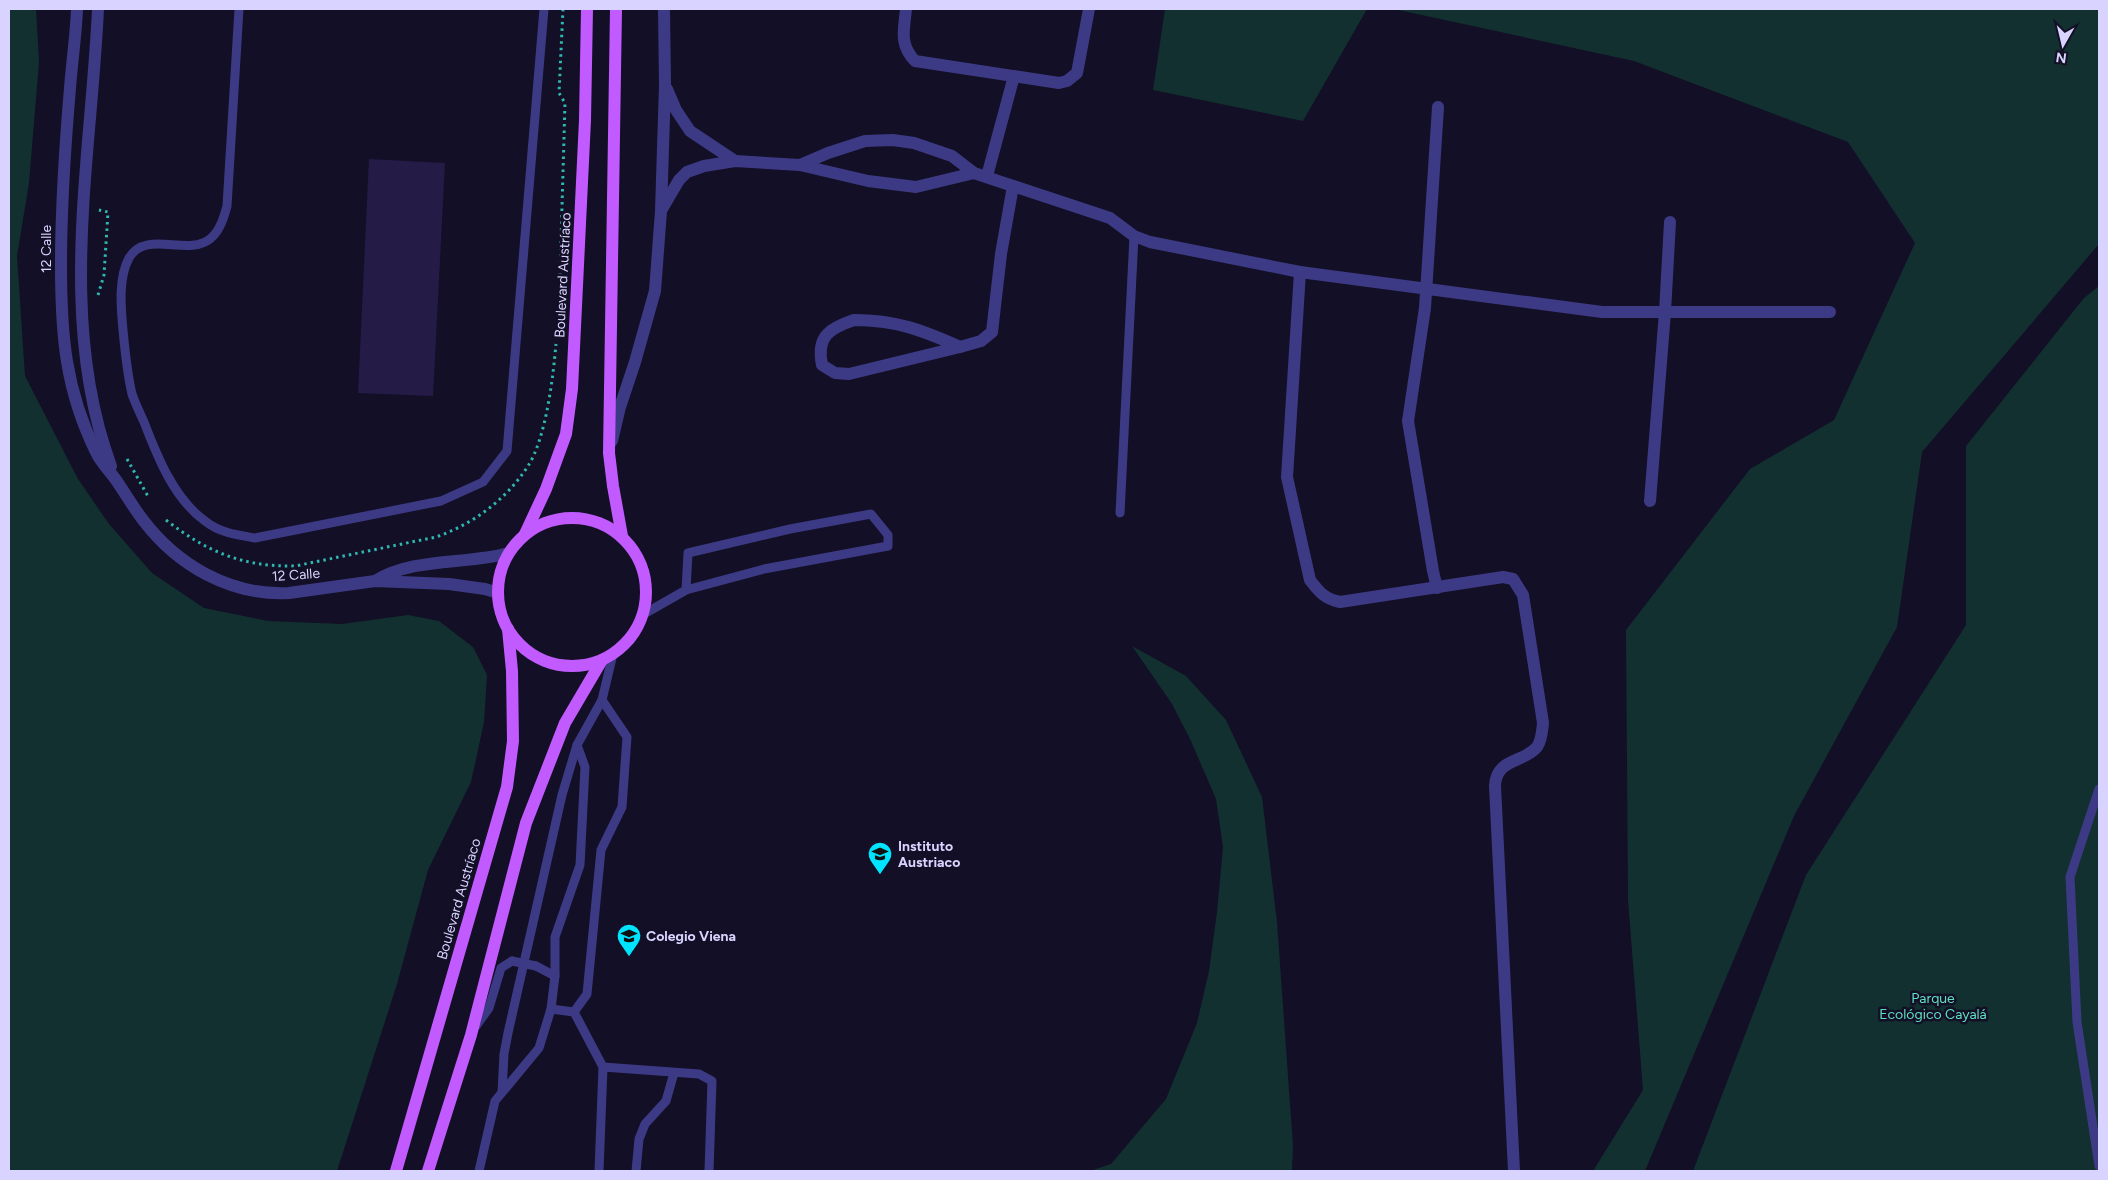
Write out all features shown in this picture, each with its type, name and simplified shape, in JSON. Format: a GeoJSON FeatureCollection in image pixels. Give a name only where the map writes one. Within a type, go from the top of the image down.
{"type":"FeatureCollection","features":[{"type":"Feature","properties":{"kind":"main road","name":"Boulevard Austríaco"},"geometry":{"type":"LineString","coordinates":[[525,534],[546,489],[566,434],[572,389],[585,120],[587,9]]}},
{"type":"Feature","properties":{"kind":"main road"},"geometry":{"type":"LineString","coordinates":[[616,9],[609,453],[612,486],[622,536]]}},
{"type":"Feature","properties":{"kind":"main road"},"geometry":{"type":"LineString","coordinates":[[428,1171],[471,1035],[526,823],[565,724],[608,657],[634,634],[644,614],[647,590],[645,575],[636,552],[622,536],[599,522],[574,517],[548,522],[525,534],[509,553],[500,570],[499,607],[508,629],[523,648],[555,664],[579,666],[608,657]]}},
{"type":"Feature","properties":{"kind":"main road","name":"Boulevard Austríaco"},"geometry":{"type":"LineString","coordinates":[[396,1171],[507,787],[513,741],[512,671],[508,629]]}},
{"type":"Feature","properties":{"kind":"street","name":"12 Calle"},"geometry":{"type":"LineString","coordinates":[[78,9],[62,202],[62,334],[68,377],[87,432],[97,455],[115,478],[132,505],[163,544],[190,565],[216,579],[257,591],[278,593],[375,581],[449,584],[485,589],[498,593]]}},
{"type":"Feature","properties":{"kind":"street","name":"12 Calle"},"geometry":{"type":"LineString","coordinates":[[98,9],[86,149],[82,318],[91,393],[107,456],[115,478]]}},
{"type":"Feature","properties":{"kind":"street"},"geometry":{"type":"LineString","coordinates":[[609,453],[620,407],[636,362],[655,291],[661,212],[665,85],[664,9]]}},
{"type":"Feature","properties":{"kind":"street"},"geometry":{"type":"LineString","coordinates":[[906,9],[903,39],[907,53],[915,61],[1059,82],[1067,81],[1078,73],[1089,9]]}},
{"type":"Feature","properties":{"kind":"street"},"geometry":{"type":"LineString","coordinates":[[987,176],[1014,76]]}},
{"type":"Feature","properties":{"kind":"street"},"geometry":{"type":"LineString","coordinates":[[665,85],[676,110],[690,130],[736,161]]}},
{"type":"Feature","properties":{"kind":"street"},"geometry":{"type":"LineString","coordinates":[[1437,588],[1432,571],[1408,421],[1425,290],[1438,107]]}},
{"type":"Feature","properties":{"kind":"street"},"geometry":{"type":"LineString","coordinates":[[800,165],[865,141],[893,140],[935,149],[952,156],[974,173],[1110,218],[1134,236],[1164,246],[1300,272],[1602,312],[1830,312]]}},
{"type":"Feature","properties":{"kind":"street"},"geometry":{"type":"LineString","coordinates":[[661,212],[679,180],[687,172],[704,166],[736,161],[800,165],[868,181],[916,187],[974,173]]}},
{"type":"Feature","properties":{"kind":"street"},"geometry":{"type":"LineString","coordinates":[[960,347],[931,334],[894,323],[881,320],[854,320],[837,326],[828,332],[820,352],[822,364],[835,373],[849,374],[960,347],[981,341],[992,332],[1001,254],[1013,186]]}},
{"type":"Feature","properties":{"kind":"street"},"geometry":{"type":"LineString","coordinates":[[1650,501],[1670,222]]}},
{"type":"Feature","properties":{"kind":"street"},"geometry":{"type":"LineString","coordinates":[[1300,272],[1287,477],[1310,580],[1320,593],[1330,600],[1340,602],[1503,577],[1513,579],[1520,587],[1523,595],[1543,723],[1542,737],[1537,747],[1501,769],[1496,775],[1495,781],[1514,1171]]}},
{"type":"Feature","properties":{"kind":"street","name":"12 Calle"},"geometry":{"type":"LineString","coordinates":[[375,581],[389,572],[408,567],[481,560],[509,553]]}},
{"type":"Feature","properties":{"kind":"lane"},"geometry":{"type":"LineString","coordinates":[[239,9],[227,206],[221,224],[210,239],[194,245],[146,245],[137,248],[129,259],[124,277],[122,318],[132,394],[161,466],[186,501],[205,521],[228,534],[255,538],[441,501],[483,482],[507,451],[544,9]]}},
{"type":"Feature","properties":{"kind":"lane"},"geometry":{"type":"LineString","coordinates":[[1120,513],[1134,236]]}},
{"type":"Feature","properties":{"kind":"lane"},"geometry":{"type":"LineString","coordinates":[[644,614],[686,590],[764,569],[888,546],[888,536],[871,514],[790,529],[688,553],[686,590]]}},
{"type":"Feature","properties":{"kind":"lane"},"geometry":{"type":"LineString","coordinates":[[502,1092],[504,1054],[508,1033],[562,795],[577,745],[602,700],[608,657]]}},
{"type":"Feature","properties":{"kind":"lane"},"geometry":{"type":"LineString","coordinates":[[574,1012],[588,994],[601,850],[622,806],[627,737],[602,700]]}},
{"type":"Feature","properties":{"kind":"lane"},"geometry":{"type":"LineString","coordinates":[[479,1171],[495,1101],[539,1048],[551,1009],[555,976],[556,937],[580,865],[585,767],[577,745]]}},
{"type":"Feature","properties":{"kind":"lane"},"geometry":{"type":"LineString","coordinates":[[2099,789],[2070,877],[2077,1022],[2099,1166]]}},
{"type":"Feature","properties":{"kind":"lane"},"geometry":{"type":"LineString","coordinates":[[471,1035],[489,1008],[501,968],[512,961],[536,966],[555,976]]}},
{"type":"Feature","properties":{"kind":"lane"},"geometry":{"type":"LineString","coordinates":[[551,1009],[574,1012]]}},
{"type":"Feature","properties":{"kind":"lane"},"geometry":{"type":"LineString","coordinates":[[574,1012],[603,1067],[599,1171]]}},
{"type":"Feature","properties":{"kind":"lane"},"geometry":{"type":"LineString","coordinates":[[603,1067],[674,1074],[699,1074],[712,1081],[709,1171]]}},
{"type":"Feature","properties":{"kind":"lane"},"geometry":{"type":"LineString","coordinates":[[636,1171],[639,1139],[645,1124],[666,1101],[674,1074]]}},
{"type":"Feature","properties":{"kind":"path"},"geometry":{"type":"LineString","coordinates":[[559,286],[565,103],[559,93],[563,9]]}},
{"type":"Feature","properties":{"kind":"path"},"geometry":{"type":"LineString","coordinates":[[97,299],[104,275],[107,211]]}},
{"type":"Feature","properties":{"kind":"path"},"geometry":{"type":"LineString","coordinates":[[162,518],[187,537],[220,555],[278,566],[295,566],[436,537],[455,530],[479,517],[499,500],[529,466],[539,442],[546,411],[557,342]]}},
{"type":"Feature","properties":{"kind":"path"},"geometry":{"type":"LineString","coordinates":[[126,457],[151,502]]}},
{"type":"Feature","properties":{"kind":"green space"},"geometry":{"type":"Polygon","coordinates":[[[9,9],[36,9],[39,62],[29,183],[17,256],[25,376],[78,479],[109,524],[152,573],[204,608],[268,621],[342,624],[408,615],[439,621],[473,647],[487,675],[484,722],[471,782],[428,870],[397,984],[337,1171],[9,1171],[9,9]]]}},
{"type":"Feature","properties":{"kind":"green space"},"geometry":{"type":"Polygon","coordinates":[[[1165,9],[1367,9],[1303,121],[1153,90],[1165,9]]]}},
{"type":"Feature","properties":{"kind":"green space"},"geometry":{"type":"Polygon","coordinates":[[[1394,9],[2099,9],[2099,244],[1922,452],[1897,627],[1794,816],[1645,1171],[1593,1171],[1643,1090],[1628,900],[1626,630],[1750,469],[1834,420],[1915,243],[1848,142],[1634,61],[1394,9]]]}},
{"type":"Feature","properties":{"kind":"green space","name":"Parque Ecológico Cayalá"},"geometry":{"type":"Polygon","coordinates":[[[2099,286],[2099,1171],[1693,1171],[1806,875],[1966,625],[1966,446],[2084,298],[2099,286]]]}},
{"type":"Feature","properties":{"kind":"green space"},"geometry":{"type":"Polygon","coordinates":[[[1132,646],[1186,676],[1226,720],[1262,797],[1277,922],[1293,1146],[1292,1171],[1090,1171],[1111,1164],[1166,1099],[1197,1023],[1209,971],[1223,847],[1216,799],[1190,739],[1172,704],[1132,646]]]}},
{"type":"Feature","properties":{"kind":"building"},"geometry":{"type":"Polygon","coordinates":[[[369,159],[445,163],[433,396],[358,393],[369,159]]]}},
{"type":"Feature","properties":{"kind":"place","name":"Instituto Austriaco"},"geometry":{"type":"Point","coordinates":[880,875]}},
{"type":"Feature","properties":{"kind":"place","name":"Colegio Viena"},"geometry":{"type":"Point","coordinates":[629,957]}}]}
